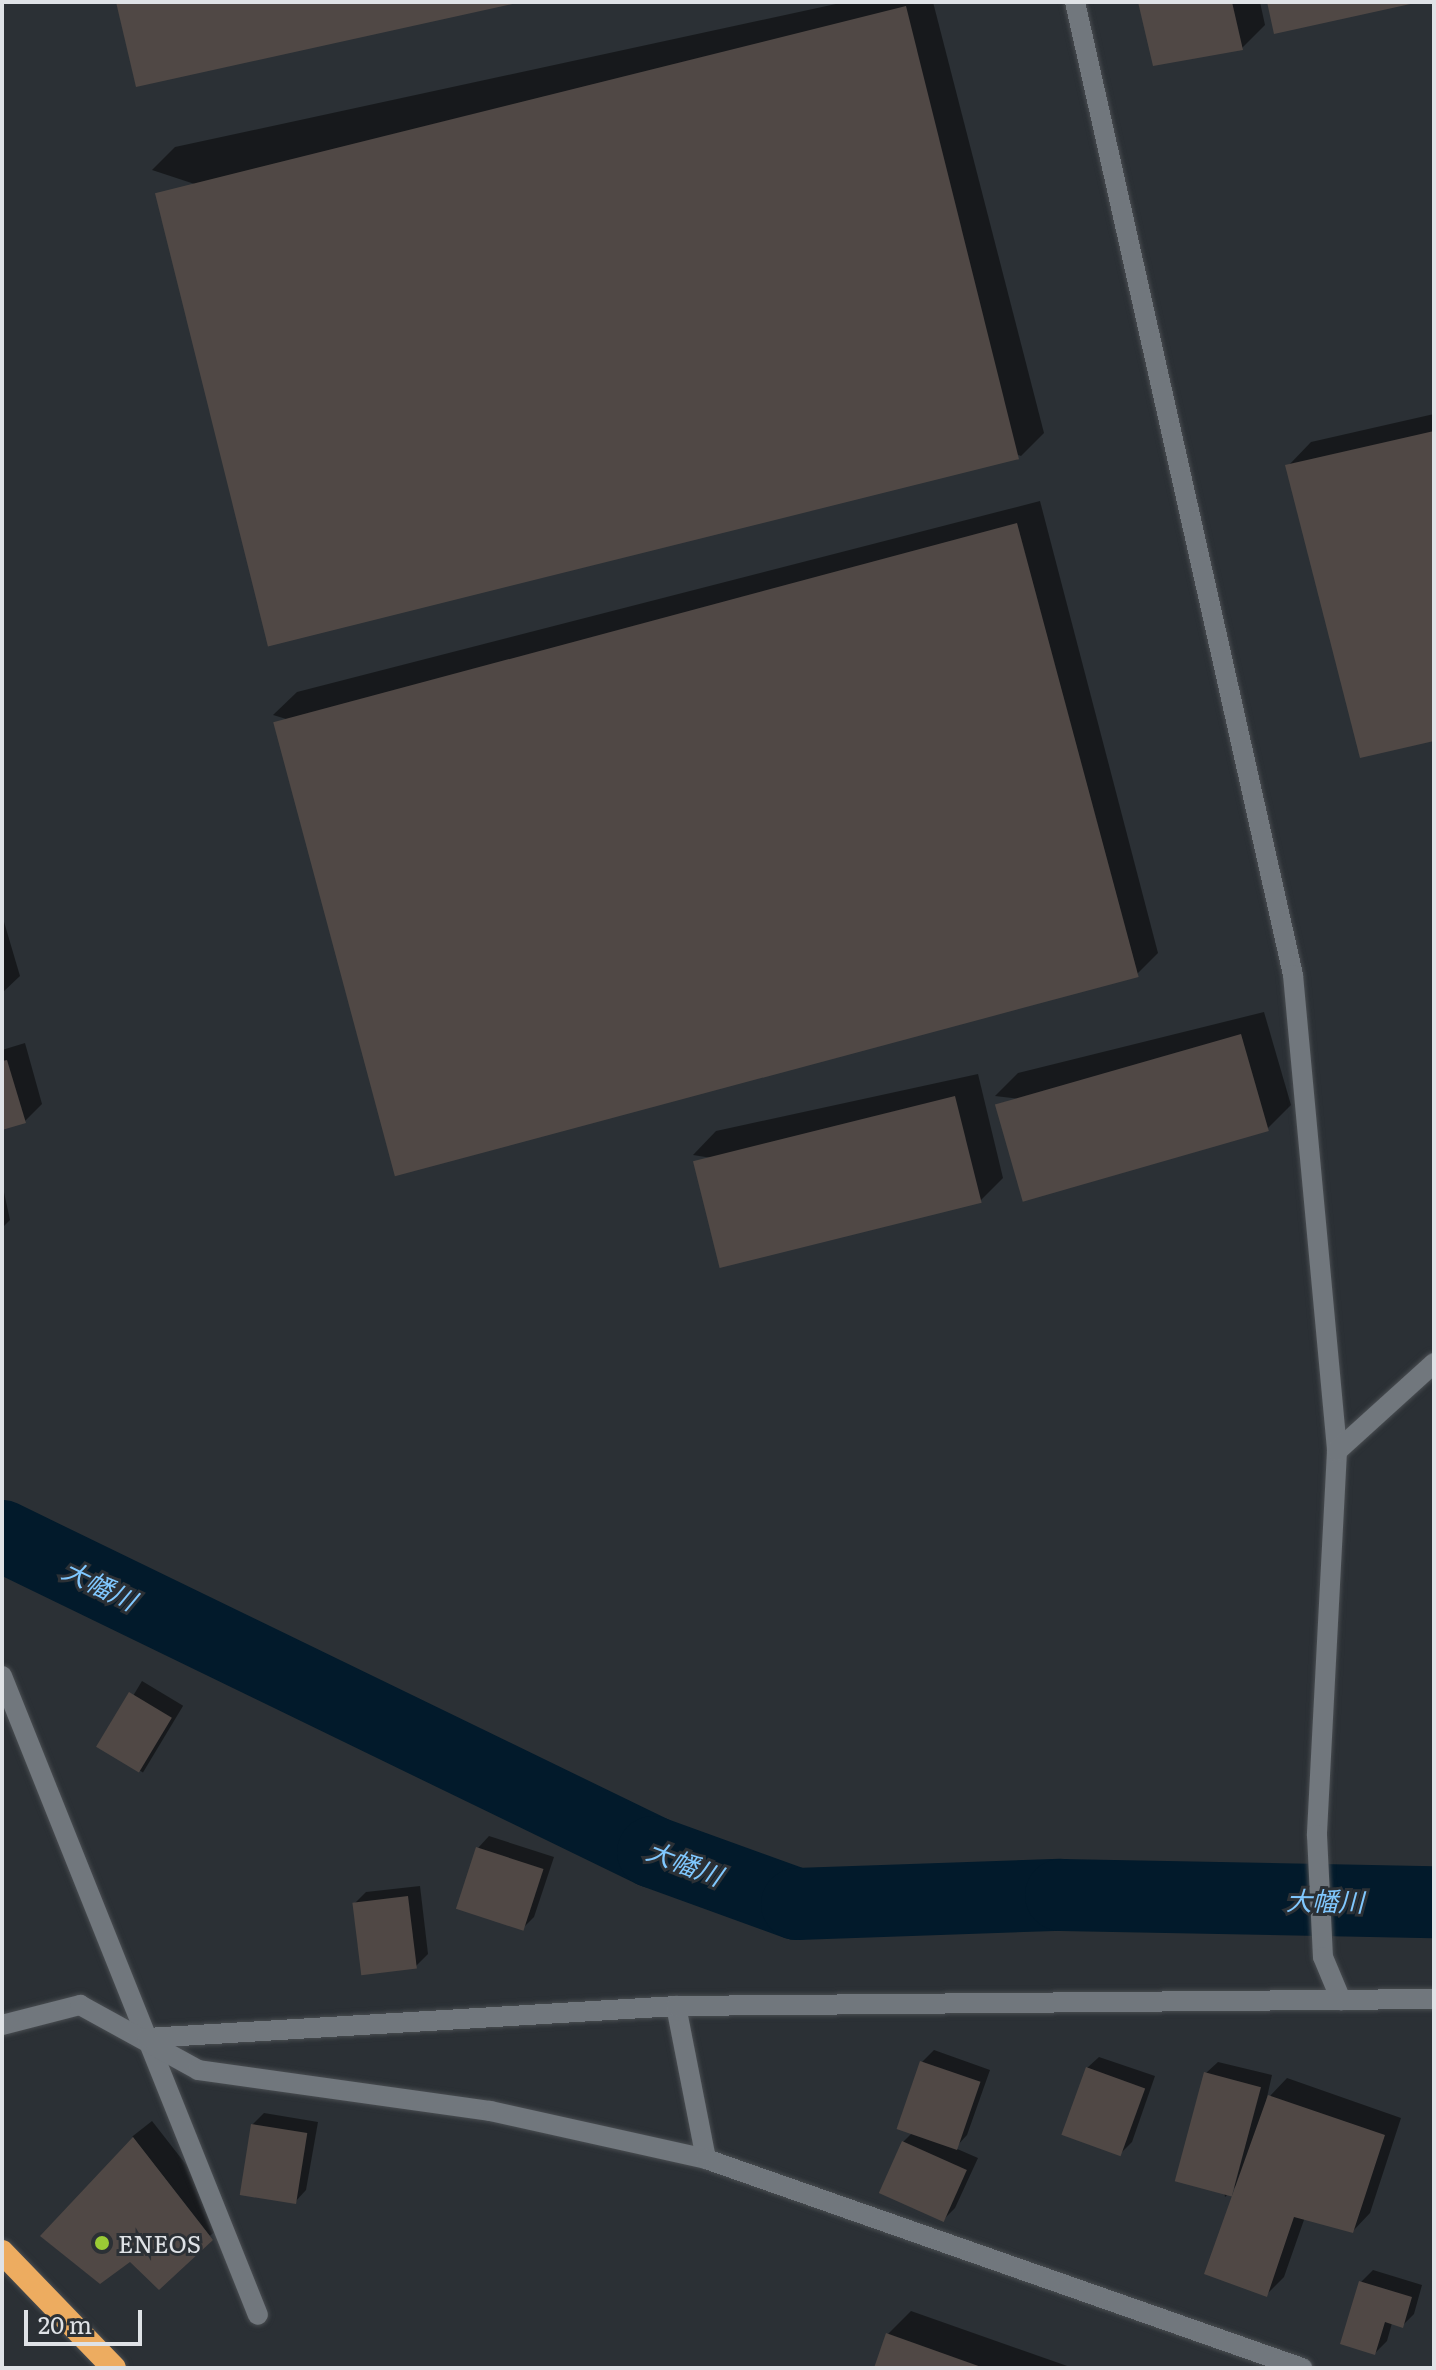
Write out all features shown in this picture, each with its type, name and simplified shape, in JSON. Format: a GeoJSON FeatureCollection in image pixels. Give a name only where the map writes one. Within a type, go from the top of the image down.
{"type":"FeatureCollection","features":[{"type":"Feature","properties":{"kind":"highway"},"geometry":{"type":"LineString","coordinates":[[2,2252],[114,2368]]}},
{"type":"Feature","properties":{"kind":"street"},"geometry":{"type":"LineString","coordinates":[[1075,2],[1293,975],[1337,1451],[1317,1835],[1323,1957],[1341,2000]]}},
{"type":"Feature","properties":{"kind":"street"},"geometry":{"type":"LineString","coordinates":[[1337,1451],[1434,1363]]}},
{"type":"Feature","properties":{"kind":"street"},"geometry":{"type":"LineString","coordinates":[[2,1676],[258,2315]]}},
{"type":"Feature","properties":{"kind":"street"},"geometry":{"type":"LineString","coordinates":[[147,2038],[676,2006],[1434,1999]]}},
{"type":"Feature","properties":{"kind":"street"},"geometry":{"type":"LineString","coordinates":[[2,2025],[80,2005],[147,2038],[198,2070],[490,2111],[706,2159],[1302,2368]]}},
{"type":"Feature","properties":{"kind":"street"},"geometry":{"type":"LineString","coordinates":[[676,2006],[706,2159]]}},
{"type":"Feature","properties":{"kind":"building"},"geometry":{"type":"Polygon","coordinates":[[[116,2],[516,2],[517,3],[136,87],[116,2]]]}},
{"type":"Feature","properties":{"kind":"building"},"geometry":{"type":"Polygon","coordinates":[[[1138,2],[1232,2],[1243,50],[1153,66],[1138,2]]]}},
{"type":"Feature","properties":{"kind":"building"},"geometry":{"type":"Polygon","coordinates":[[[1267,2],[1415,2],[1415,3],[1274,34],[1267,2]]]}},
{"type":"Feature","properties":{"kind":"building"},"geometry":{"type":"Polygon","coordinates":[[[906,6],[1019,459],[268,646],[155,193],[906,6]]]}},
{"type":"Feature","properties":{"kind":"building"},"geometry":{"type":"Polygon","coordinates":[[[1434,431],[1434,741],[1360,758],[1285,465],[1434,431]]]}},
{"type":"Feature","properties":{"kind":"building"},"geometry":{"type":"Polygon","coordinates":[[[1017,523],[1139,977],[395,1176],[273,722],[1017,523]]]}},
{"type":"Feature","properties":{"kind":"building"},"geometry":{"type":"Polygon","coordinates":[[[1241,1034],[1269,1131],[1023,1202],[995,1105],[1241,1034]]]}},
{"type":"Feature","properties":{"kind":"building"},"geometry":{"type":"Polygon","coordinates":[[[7,1060],[26,1123],[2,1130],[2,1061],[7,1060]]]}},
{"type":"Feature","properties":{"kind":"building"},"geometry":{"type":"Polygon","coordinates":[[[955,1096],[982,1203],[720,1268],[693,1161],[955,1096]]]}},
{"type":"Feature","properties":{"kind":"building"},"geometry":{"type":"Polygon","coordinates":[[[129,1692],[172,1718],[139,1773],[96,1747],[129,1692]]]}},
{"type":"Feature","properties":{"kind":"building"},"geometry":{"type":"Polygon","coordinates":[[[476,1847],[544,1869],[523,1931],[456,1909],[476,1847]]]}},
{"type":"Feature","properties":{"kind":"building"},"geometry":{"type":"Polygon","coordinates":[[[408,1896],[417,1968],[361,1975],[352,1903],[408,1896]]]}},
{"type":"Feature","properties":{"kind":"building"},"geometry":{"type":"Polygon","coordinates":[[[920,2061],[981,2082],[957,2150],[897,2129],[920,2061]]]}},
{"type":"Feature","properties":{"kind":"building"},"geometry":{"type":"Polygon","coordinates":[[[1086,2067],[1145,2089],[1121,2156],[1061,2135],[1086,2067]]]}},
{"type":"Feature","properties":{"kind":"building"},"geometry":{"type":"Polygon","coordinates":[[[1204,2072],[1261,2087],[1232,2196],[1175,2181],[1204,2072]]]}},
{"type":"Feature","properties":{"kind":"building"},"geometry":{"type":"Polygon","coordinates":[[[1268,2095],[1385,2135],[1353,2233],[1294,2217],[1267,2297],[1204,2274],[1268,2095]]]}},
{"type":"Feature","properties":{"kind":"building"},"geometry":{"type":"Polygon","coordinates":[[[251,2124],[307,2133],[296,2204],[240,2195],[251,2124]]]}},
{"type":"Feature","properties":{"kind":"building"},"geometry":{"type":"Polygon","coordinates":[[[133,2137],[213,2240],[159,2290],[130,2262],[100,2284],[40,2236],[133,2137]]]}},
{"type":"Feature","properties":{"kind":"building"},"geometry":{"type":"Polygon","coordinates":[[[902,2141],[967,2170],[944,2222],[879,2193],[902,2141]]]}},
{"type":"Feature","properties":{"kind":"building"},"geometry":{"type":"Polygon","coordinates":[[[1359,2281],[1412,2297],[1403,2328],[1385,2322],[1375,2355],[1340,2344],[1359,2281]]]}},
{"type":"Feature","properties":{"kind":"building"},"geometry":{"type":"Polygon","coordinates":[[[886,2333],[984,2368],[874,2368],[886,2333]]]}},
{"type":"Feature","properties":{"kind":"waterway","name":"大幡川"},"geometry":{"type":"LineString","coordinates":[[2,1536],[653,1852],[797,1904],[1061,1895],[1434,1902]]}},
{"type":"Feature","properties":{"kind":"place","name":"ENEOS"},"geometry":{"type":"Point","coordinates":[102,2243]}}]}
